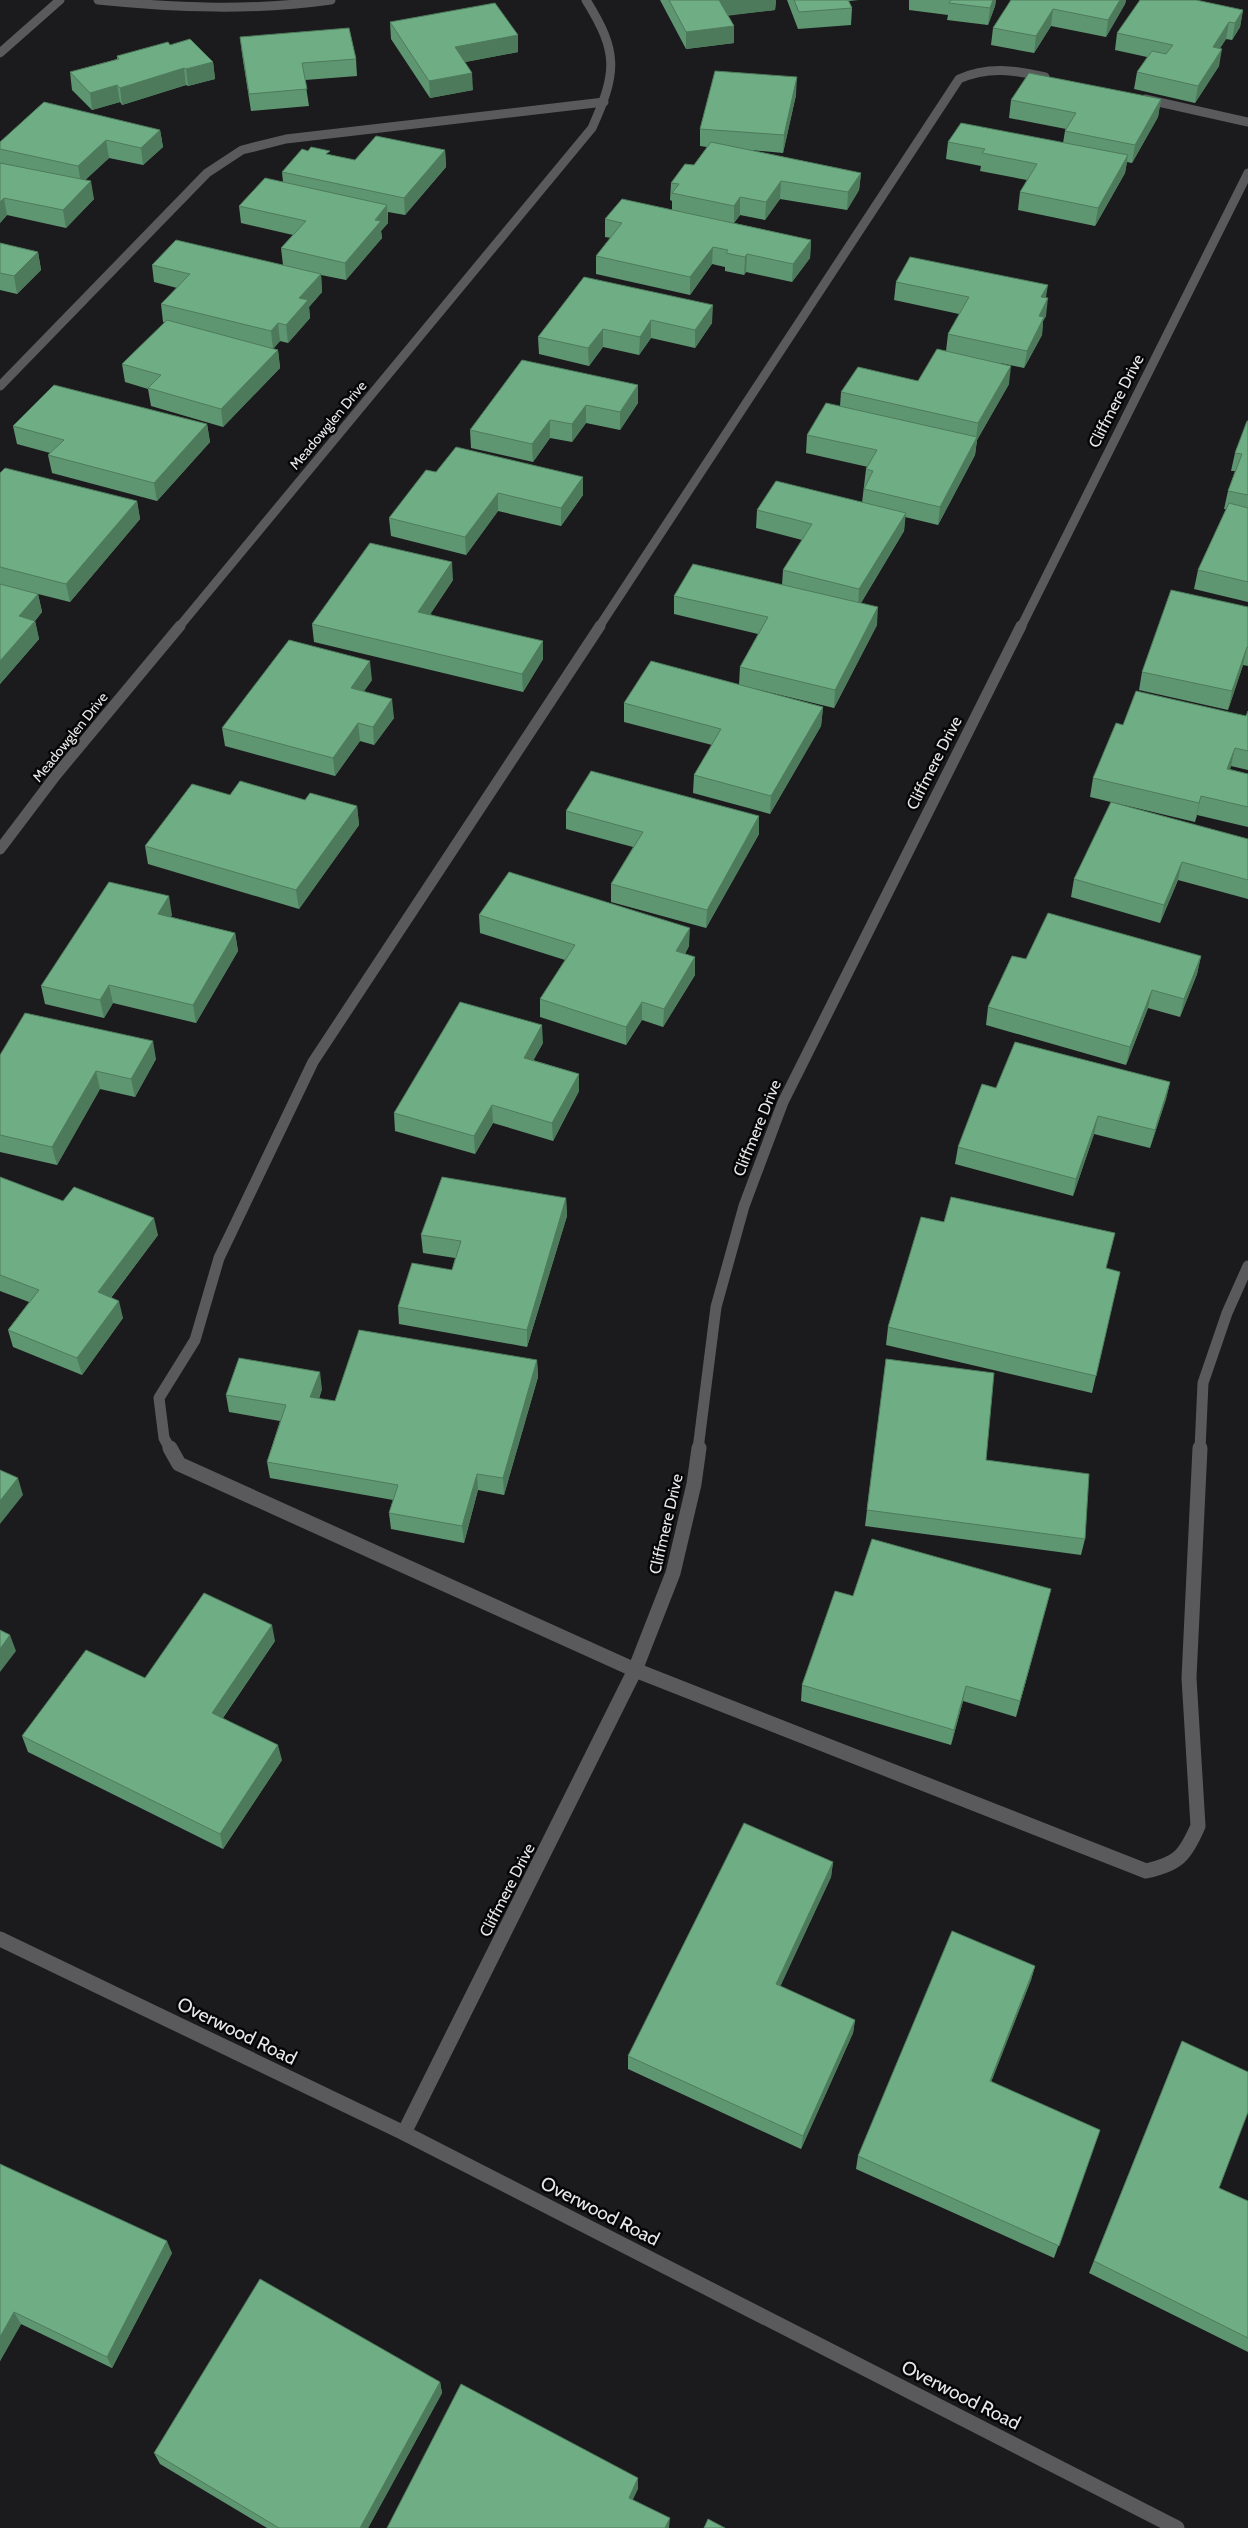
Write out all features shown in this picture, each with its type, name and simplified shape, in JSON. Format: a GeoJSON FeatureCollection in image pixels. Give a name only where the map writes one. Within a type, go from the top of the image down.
{"type":"FeatureCollection","features":[{"type":"Feature","properties":{"kind":"street"},"geometry":{"type":"LineString","coordinates":[[0,53],[60,0]]}},
{"type":"Feature","properties":{"kind":"street"},"geometry":{"type":"LineString","coordinates":[[98,0],[200,8],[258,8],[331,0]]}},
{"type":"Feature","properties":{"kind":"street","name":"Meadowglen Drive"},"geometry":{"type":"LineString","coordinates":[[0,849],[62,767],[592,128],[604,102],[614,66],[605,28],[586,0]]}},
{"type":"Feature","properties":{"kind":"street"},"geometry":{"type":"LineString","coordinates":[[1055,79],[1007,68],[973,72],[959,79],[313,1062],[219,1258],[195,1340],[159,1398],[164,1438],[179,1464],[635,1670],[1146,1871],[1172,1866],[1189,1847],[1198,1826],[1189,1678],[1203,1383],[1227,1314],[1248,1266]]}},
{"type":"Feature","properties":{"kind":"street"},"geometry":{"type":"LineString","coordinates":[[1132,96],[1248,122]]}},
{"type":"Feature","properties":{"kind":"street"},"geometry":{"type":"LineString","coordinates":[[0,386],[207,172],[242,150],[286,139],[604,102]]}},
{"type":"Feature","properties":{"kind":"street","name":"Cliffmere Drive"},"geometry":{"type":"LineString","coordinates":[[404,2133],[635,1670],[673,1574],[694,1484],[716,1307],[744,1206],[783,1102],[1248,173]]}},
{"type":"Feature","properties":{"kind":"street","name":"Overwood Road"},"geometry":{"type":"LineString","coordinates":[[0,1939],[404,2133],[1177,2528]]}},
{"type":"Feature","properties":{"kind":"building"},"geometry":{"type":"Polygon","coordinates":[[[669,0],[719,0],[734,26],[686,32],[669,0]]]}},
{"type":"Feature","properties":{"kind":"building"},"geometry":{"type":"Polygon","coordinates":[[[794,0],[848,0],[852,8],[799,12],[794,0]]]}},
{"type":"Feature","properties":{"kind":"building"},"geometry":{"type":"Polygon","coordinates":[[[951,0],[993,0],[990,8],[949,3],[951,0]]]}},
{"type":"Feature","properties":{"kind":"building"},"geometry":{"type":"Polygon","coordinates":[[[1011,0],[1120,0],[1108,20],[1053,9],[1036,36],[993,28],[1011,0]]]}},
{"type":"Feature","properties":{"kind":"building"},"geometry":{"type":"Polygon","coordinates":[[[1140,0],[1196,0],[1243,10],[1235,23],[1229,22],[1213,47],[1222,49],[1198,86],[1137,72],[1152,51],[1166,54],[1173,45],[1117,33],[1140,0]]]}},
{"type":"Feature","properties":{"kind":"building"},"geometry":{"type":"Polygon","coordinates":[[[495,3],[518,35],[455,47],[472,73],[429,81],[390,22],[495,3]]]}},
{"type":"Feature","properties":{"kind":"building"},"geometry":{"type":"Polygon","coordinates":[[[349,28],[356,59],[302,63],[307,89],[249,94],[240,37],[349,28]]]}},
{"type":"Feature","properties":{"kind":"building"},"geometry":{"type":"Polygon","coordinates":[[[190,39],[213,62],[184,68],[120,88],[117,85],[90,93],[70,72],[119,59],[117,56],[168,42],[170,45],[190,39]]]}},
{"type":"Feature","properties":{"kind":"building"},"geometry":{"type":"Polygon","coordinates":[[[715,71],[797,77],[784,135],[700,129],[715,71]]]}},
{"type":"Feature","properties":{"kind":"building"},"geometry":{"type":"Polygon","coordinates":[[[1029,73],[1161,99],[1135,145],[1065,131],[1076,113],[1011,100],[1029,73]]]}},
{"type":"Feature","properties":{"kind":"building"},"geometry":{"type":"Polygon","coordinates":[[[44,102],[160,130],[141,148],[106,140],[78,166],[0,149],[0,142],[44,102]]]}},
{"type":"Feature","properties":{"kind":"building"},"geometry":{"type":"Polygon","coordinates":[[[961,123],[1128,155],[1098,208],[1020,192],[1037,164],[982,153],[985,149],[948,142],[961,123]]]}},
{"type":"Feature","properties":{"kind":"building"},"geometry":{"type":"Polygon","coordinates":[[[376,136],[445,150],[404,198],[282,172],[302,149],[308,151],[311,147],[330,151],[326,154],[355,160],[376,136]]]}},
{"type":"Feature","properties":{"kind":"building"},"geometry":{"type":"Polygon","coordinates":[[[711,142],[861,173],[848,192],[781,181],[766,202],[740,197],[734,206],[672,193],[679,184],[671,183],[685,164],[694,165],[711,142]]]}},
{"type":"Feature","properties":{"kind":"building"},"geometry":{"type":"Polygon","coordinates":[[[0,163],[91,181],[63,210],[4,198],[0,202],[0,163]]]}},
{"type":"Feature","properties":{"kind":"building"},"geometry":{"type":"Polygon","coordinates":[[[265,178],[387,205],[375,220],[381,221],[345,263],[281,248],[306,221],[239,206],[265,178]]]}},
{"type":"Feature","properties":{"kind":"building"},"geometry":{"type":"Polygon","coordinates":[[[622,199],[811,240],[793,264],[747,254],[745,257],[726,253],[728,250],[713,247],[690,277],[596,256],[622,223],[605,219],[622,199]]]}},
{"type":"Feature","properties":{"kind":"building"},"geometry":{"type":"Polygon","coordinates":[[[176,240],[321,274],[299,298],[308,300],[286,325],[278,323],[271,331],[161,304],[190,274],[152,265],[176,240]]]}},
{"type":"Feature","properties":{"kind":"building"},"geometry":{"type":"Polygon","coordinates":[[[0,243],[38,252],[14,276],[0,273],[0,243]]]}},
{"type":"Feature","properties":{"kind":"building"},"geometry":{"type":"Polygon","coordinates":[[[910,257],[1048,285],[1041,297],[1048,298],[1039,316],[1044,317],[1027,351],[948,334],[969,297],[896,282],[910,257]]]}},
{"type":"Feature","properties":{"kind":"building"},"geometry":{"type":"Polygon","coordinates":[[[584,277],[713,305],[695,330],[651,320],[640,337],[603,329],[588,348],[538,337],[584,277]]]}},
{"type":"Feature","properties":{"kind":"building"},"geometry":{"type":"Polygon","coordinates":[[[167,320],[278,350],[221,409],[148,388],[161,375],[122,364],[167,320]]]}},
{"type":"Feature","properties":{"kind":"building"},"geometry":{"type":"Polygon","coordinates":[[[937,349],[1011,366],[978,423],[841,392],[858,367],[918,381],[937,349]]]}},
{"type":"Feature","properties":{"kind":"building"},"geometry":{"type":"Polygon","coordinates":[[[522,360],[638,385],[620,412],[586,405],[572,424],[550,420],[532,444],[470,430],[522,360]]]}},
{"type":"Feature","properties":{"kind":"building"},"geometry":{"type":"Polygon","coordinates":[[[54,385],[207,424],[154,483],[48,455],[64,440],[13,426],[54,385]]]}},
{"type":"Feature","properties":{"kind":"building"},"geometry":{"type":"Polygon","coordinates":[[[826,403],[977,437],[940,507],[864,489],[873,471],[866,469],[877,450],[807,435],[826,403]]]}},
{"type":"Feature","properties":{"kind":"building"},"geometry":{"type":"Polygon","coordinates":[[[1247,421],[1248,495],[1228,491],[1242,454],[1235,453],[1247,421]]]}},
{"type":"Feature","properties":{"kind":"building"},"geometry":{"type":"Polygon","coordinates":[[[456,447],[583,477],[561,508],[498,493],[465,537],[389,518],[426,470],[436,472],[456,447]]]}},
{"type":"Feature","properties":{"kind":"building"},"geometry":{"type":"Polygon","coordinates":[[[5,468],[137,501],[66,584],[0,567],[0,473],[5,468]]]}},
{"type":"Feature","properties":{"kind":"building"},"geometry":{"type":"Polygon","coordinates":[[[776,481],[906,513],[859,589],[783,570],[812,524],[757,510],[776,481]]]}},
{"type":"Feature","properties":{"kind":"building"},"geometry":{"type":"Polygon","coordinates":[[[1229,503],[1248,508],[1248,582],[1198,570],[1229,503]]]}},
{"type":"Feature","properties":{"kind":"building"},"geometry":{"type":"Polygon","coordinates":[[[370,543],[452,562],[418,612],[543,641],[522,674],[312,624],[370,543]]]}},
{"type":"Feature","properties":{"kind":"building"},"geometry":{"type":"Polygon","coordinates":[[[693,564],[878,607],[835,690],[740,667],[768,617],[674,596],[693,564]]]}},
{"type":"Feature","properties":{"kind":"building"},"geometry":{"type":"Polygon","coordinates":[[[0,584],[38,594],[19,616],[35,621],[0,661],[0,584]]]}},
{"type":"Feature","properties":{"kind":"building"},"geometry":{"type":"Polygon","coordinates":[[[1171,590],[1248,607],[1248,647],[1232,691],[1142,672],[1171,590]]]}},
{"type":"Feature","properties":{"kind":"building"},"geometry":{"type":"Polygon","coordinates":[[[289,640],[370,661],[351,688],[392,699],[373,727],[358,723],[333,758],[222,728],[289,640]]]}},
{"type":"Feature","properties":{"kind":"building"},"geometry":{"type":"Polygon","coordinates":[[[651,661],[823,707],[771,796],[694,775],[721,729],[624,703],[651,661]]]}},
{"type":"Feature","properties":{"kind":"building"},"geometry":{"type":"Polygon","coordinates":[[[1136,691],[1246,716],[1248,711],[1248,751],[1235,748],[1227,769],[1248,774],[1248,807],[1201,796],[1199,803],[1093,778],[1116,723],[1123,725],[1136,691]]]}},
{"type":"Feature","properties":{"kind":"building"},"geometry":{"type":"Polygon","coordinates":[[[591,771],[759,816],[707,910],[611,884],[643,832],[566,811],[591,771]]]}},
{"type":"Feature","properties":{"kind":"building"},"geometry":{"type":"Polygon","coordinates":[[[240,781],[305,800],[310,793],[357,806],[296,890],[145,846],[192,784],[230,795],[240,781]]]}},
{"type":"Feature","properties":{"kind":"building"},"geometry":{"type":"Polygon","coordinates":[[[1111,802],[1248,839],[1248,880],[1182,862],[1164,905],[1074,879],[1111,802]]]}},
{"type":"Feature","properties":{"kind":"building"},"geometry":{"type":"Polygon","coordinates":[[[509,872],[690,928],[676,951],[695,957],[664,1009],[642,1002],[626,1027],[540,999],[575,945],[479,915],[509,872]]]}},
{"type":"Feature","properties":{"kind":"building"},"geometry":{"type":"Polygon","coordinates":[[[109,882],[169,896],[158,914],[235,933],[193,1005],[109,985],[100,1000],[41,986],[109,882]]]}},
{"type":"Feature","properties":{"kind":"building"},"geometry":{"type":"Polygon","coordinates":[[[1048,913],[1201,956],[1184,999],[1152,990],[1130,1047],[988,1007],[1012,956],[1026,959],[1048,913]]]}},
{"type":"Feature","properties":{"kind":"building"},"geometry":{"type":"Polygon","coordinates":[[[460,1002],[542,1025],[524,1058],[579,1074],[552,1123],[492,1105],[474,1136],[394,1113],[460,1002]]]}},
{"type":"Feature","properties":{"kind":"building"},"geometry":{"type":"Polygon","coordinates":[[[25,1013],[153,1041],[131,1079],[96,1071],[52,1147],[0,1135],[0,1055],[25,1013]]]}},
{"type":"Feature","properties":{"kind":"building"},"geometry":{"type":"Polygon","coordinates":[[[1015,1042],[1170,1082],[1155,1130],[1098,1116],[1076,1179],[958,1147],[982,1084],[996,1088],[1015,1042]]]}},
{"type":"Feature","properties":{"kind":"building"},"geometry":{"type":"Polygon","coordinates":[[[0,1177],[63,1201],[74,1187],[154,1218],[98,1292],[119,1301],[77,1358],[8,1330],[39,1290],[0,1275],[0,1177]]]}},
{"type":"Feature","properties":{"kind":"building"},"geometry":{"type":"Polygon","coordinates":[[[442,1177],[566,1198],[527,1330],[398,1307],[412,1263],[452,1270],[461,1241],[421,1235],[442,1177]]]}},
{"type":"Feature","properties":{"kind":"building"},"geometry":{"type":"Polygon","coordinates":[[[951,1197],[1115,1233],[1106,1268],[1120,1272],[1096,1376],[888,1327],[921,1217],[944,1222],[951,1197]]]}},
{"type":"Feature","properties":{"kind":"building"},"geometry":{"type":"Polygon","coordinates":[[[359,1330],[537,1360],[503,1478],[477,1474],[462,1526],[389,1513],[398,1485],[267,1462],[286,1405],[226,1395],[239,1358],[320,1372],[310,1397],[335,1401],[359,1330]]]}},
{"type":"Feature","properties":{"kind":"building"},"geometry":{"type":"Polygon","coordinates":[[[886,1359],[994,1373],[986,1460],[1089,1474],[1085,1539],[867,1510],[886,1359]]]}},
{"type":"Feature","properties":{"kind":"building"},"geometry":{"type":"Polygon","coordinates":[[[0,1470],[18,1478],[0,1501],[0,1470]]]}},
{"type":"Feature","properties":{"kind":"building"},"geometry":{"type":"Polygon","coordinates":[[[872,1539],[1051,1589],[1020,1701],[966,1686],[954,1730],[802,1685],[835,1591],[853,1596],[872,1539]]]}},
{"type":"Feature","properties":{"kind":"building"},"geometry":{"type":"Polygon","coordinates":[[[204,1593],[272,1625],[212,1713],[278,1745],[220,1834],[22,1736],[86,1650],[145,1678],[204,1593]]]}},
{"type":"Feature","properties":{"kind":"building"},"geometry":{"type":"Polygon","coordinates":[[[0,1630],[10,1635],[0,1649],[0,1630]]]}},
{"type":"Feature","properties":{"kind":"building"},"geometry":{"type":"Polygon","coordinates":[[[744,1823],[833,1862],[776,1984],[855,2020],[803,2136],[628,2056],[744,1823]]]}},
{"type":"Feature","properties":{"kind":"building"},"geometry":{"type":"Polygon","coordinates":[[[952,1931],[1035,1966],[990,2081],[1100,2130],[1059,2246],[858,2156],[952,1931]]]}},
{"type":"Feature","properties":{"kind":"building"},"geometry":{"type":"Polygon","coordinates":[[[1182,2041],[1248,2072],[1248,2112],[1219,2188],[1248,2201],[1248,2338],[1094,2261],[1182,2041]]]}},
{"type":"Feature","properties":{"kind":"building"},"geometry":{"type":"Polygon","coordinates":[[[0,2164],[167,2241],[107,2357],[14,2312],[0,2337],[0,2164]]]}},
{"type":"Feature","properties":{"kind":"building"},"geometry":{"type":"Polygon","coordinates":[[[260,2279],[440,2382],[360,2528],[279,2528],[154,2453],[260,2279]]]}},
{"type":"Feature","properties":{"kind":"building"},"geometry":{"type":"Polygon","coordinates":[[[461,2384],[638,2478],[629,2498],[670,2518],[665,2528],[387,2528],[461,2384]]]}},
{"type":"Feature","properties":{"kind":"building"},"geometry":{"type":"Polygon","coordinates":[[[708,2519],[725,2528],[704,2528],[708,2519]]]}}]}
